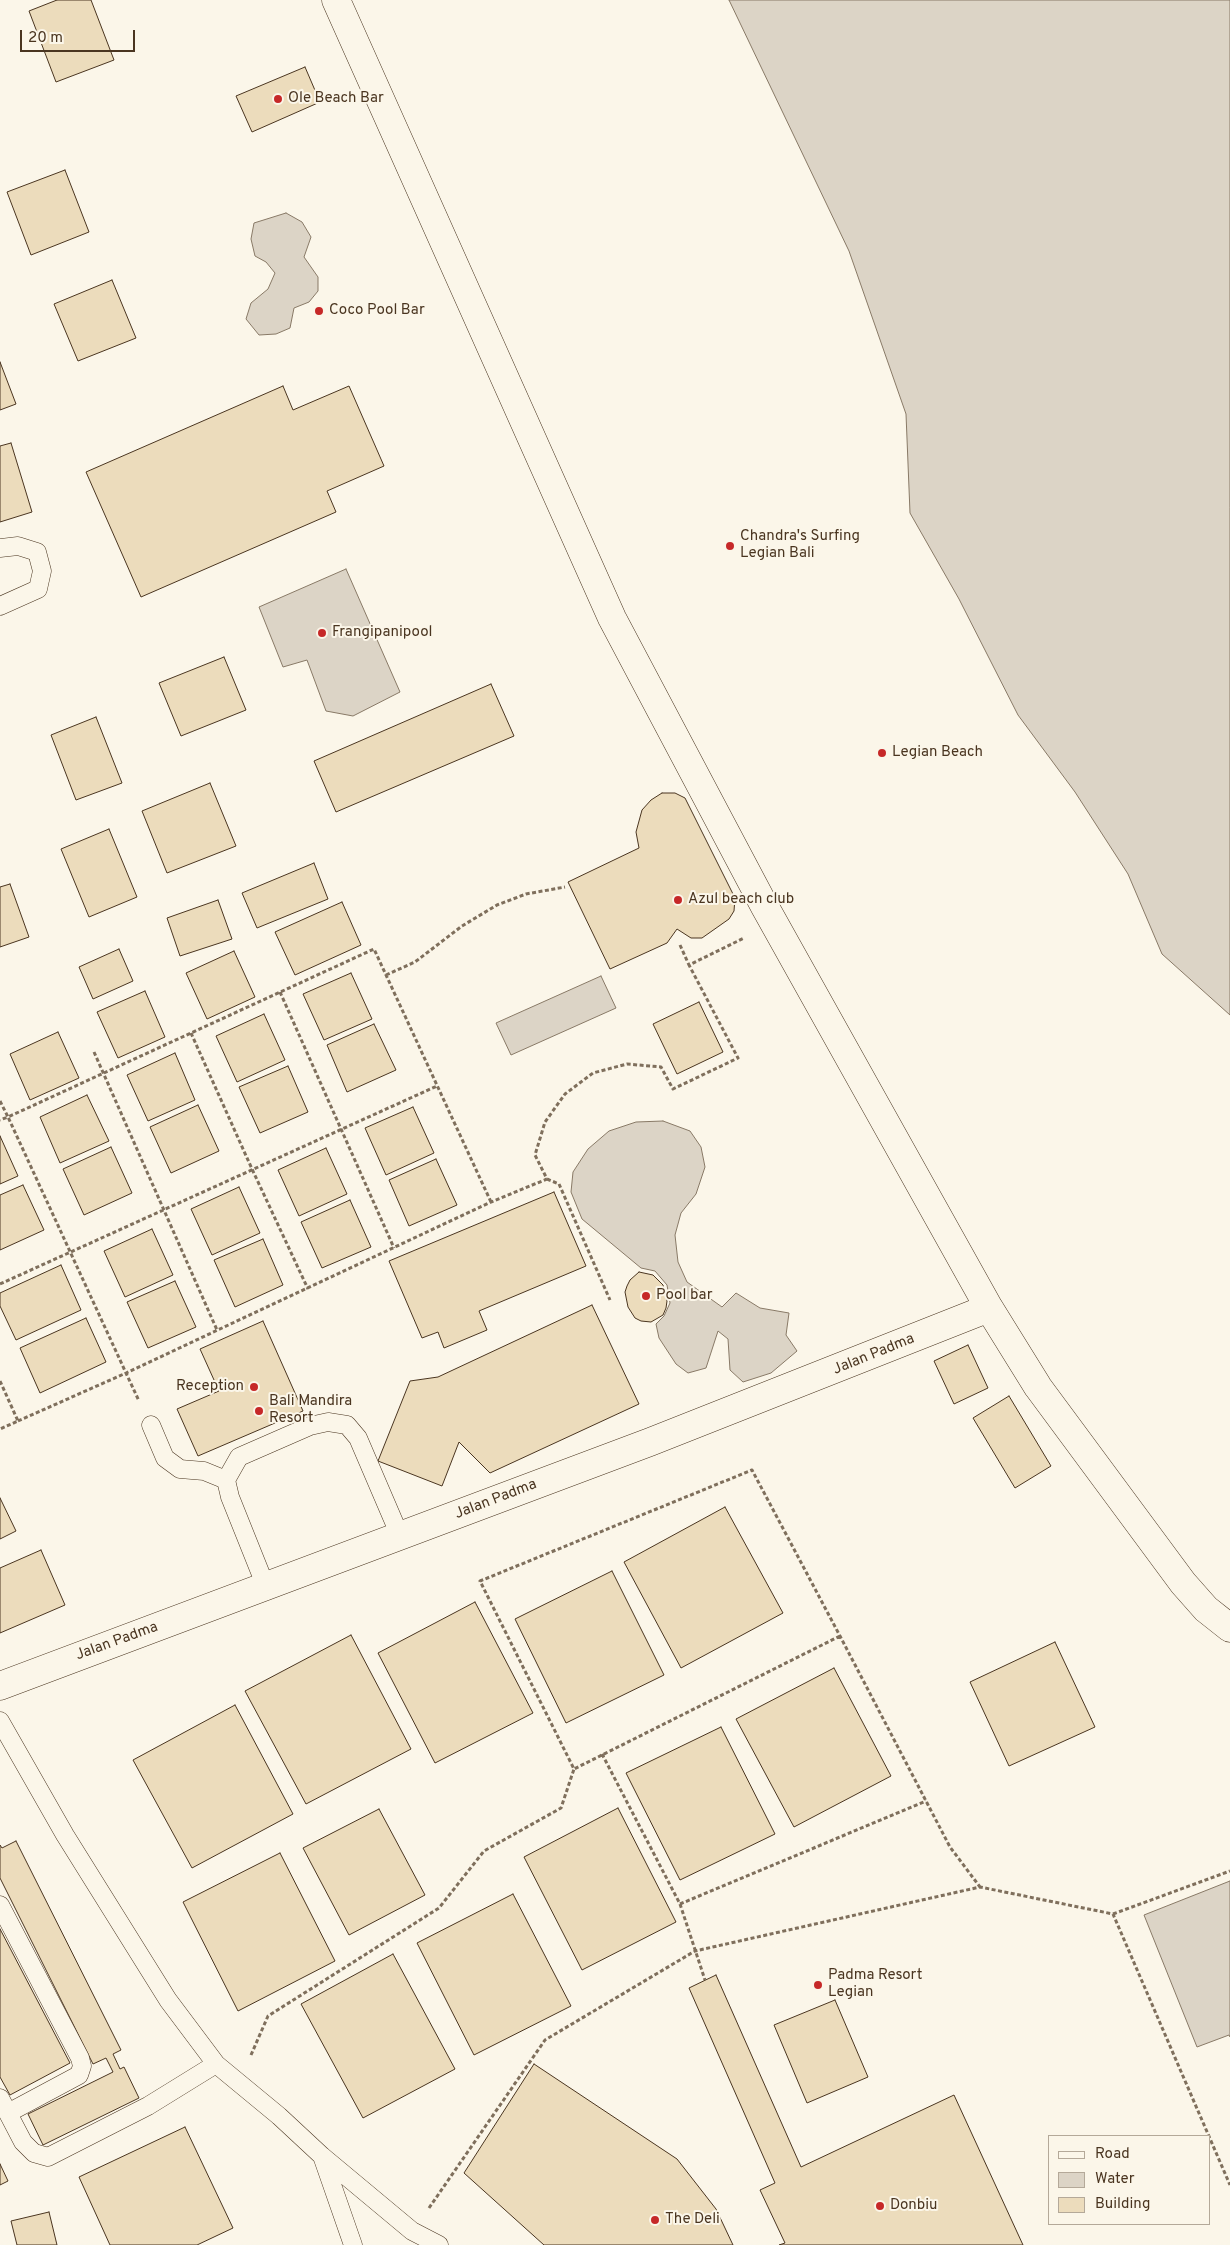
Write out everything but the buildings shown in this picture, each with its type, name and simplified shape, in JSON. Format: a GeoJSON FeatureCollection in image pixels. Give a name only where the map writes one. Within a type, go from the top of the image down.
{"type":"FeatureCollection","features":[{"type":"Feature","properties":{"kind":"street"},"geometry":{"type":"LineString","coordinates":[[336,0],[612,618],[774,924],[989,1308],[1038,1387],[1099,1472],[1183,1583],[1206,1609],[1230,1628]]}},
{"type":"Feature","properties":{"kind":"street","name":"Jalan Padma"},"geometry":{"type":"LineString","coordinates":[[0,1686],[815,1378],[989,1308]]}},
{"type":"Feature","properties":{"kind":"lane"},"geometry":{"type":"LineString","coordinates":[[0,548],[18,546],[37,552],[42,571],[38,589],[0,606]]}},
{"type":"Feature","properties":{"kind":"lane"},"geometry":{"type":"LineString","coordinates":[[266,1586],[230,1497],[226,1480],[239,1457],[310,1426],[328,1422],[347,1425],[358,1438],[400,1536]]}},
{"type":"Feature","properties":{"kind":"lane"},"geometry":{"type":"LineString","coordinates":[[151,1426],[165,1458],[180,1469],[204,1471],[226,1480]]}},
{"type":"Feature","properties":{"kind":"lane"},"geometry":{"type":"LineString","coordinates":[[0,1721],[65,1835],[168,2000],[216,2064],[412,2231],[439,2245]]}},
{"type":"Feature","properties":{"kind":"lane"},"geometry":{"type":"LineString","coordinates":[[0,1905],[80,2058],[82,2066],[79,2075],[8,2113]]}},
{"type":"Feature","properties":{"kind":"lane"},"geometry":{"type":"LineString","coordinates":[[0,2098],[24,2142],[34,2153],[48,2157],[148,2106],[216,2064]]}},
{"type":"Feature","properties":{"kind":"lane"},"geometry":{"type":"LineString","coordinates":[[322,2156],[353,2245]]}},
{"type":"Feature","properties":{"kind":"path"},"geometry":{"type":"LineString","coordinates":[[386,975],[415,962],[462,926],[497,905],[526,894],[565,888]]}},
{"type":"Feature","properties":{"kind":"path"},"geometry":{"type":"LineString","coordinates":[[689,965],[774,924]]}},
{"type":"Feature","properties":{"kind":"path"},"geometry":{"type":"LineString","coordinates":[[610,1300],[559,1184],[547,1179],[535,1155],[545,1122],[565,1094],[593,1074],[627,1064],[661,1067],[673,1089],[738,1058],[680,945]]}},
{"type":"Feature","properties":{"kind":"path"},"geometry":{"type":"LineString","coordinates":[[0,1120],[374,949],[491,1202]]}},
{"type":"Feature","properties":{"kind":"path"},"geometry":{"type":"LineString","coordinates":[[280,992],[394,1248]]}},
{"type":"Feature","properties":{"kind":"path"},"geometry":{"type":"LineString","coordinates":[[191,1032],[308,1289]]}},
{"type":"Feature","properties":{"kind":"path"},"geometry":{"type":"LineString","coordinates":[[94,1052],[217,1330]]}},
{"type":"Feature","properties":{"kind":"path"},"geometry":{"type":"LineString","coordinates":[[0,1284],[437,1086]]}},
{"type":"Feature","properties":{"kind":"path"},"geometry":{"type":"LineString","coordinates":[[0,1101],[126,1372]]}},
{"type":"Feature","properties":{"kind":"path"},"geometry":{"type":"LineString","coordinates":[[0,1429],[308,1289],[491,1202],[547,1179]]}},
{"type":"Feature","properties":{"kind":"path"},"geometry":{"type":"LineString","coordinates":[[0,1381],[18,1421]]}},
{"type":"Feature","properties":{"kind":"path"},"geometry":{"type":"LineString","coordinates":[[238,2083],[268,2016],[439,1908],[484,1851],[562,1808],[574,1769],[480,1580],[752,1470],[950,1847],[980,1888]]}},
{"type":"Feature","properties":{"kind":"path"},"geometry":{"type":"LineString","coordinates":[[574,1769],[840,1636]]}},
{"type":"Feature","properties":{"kind":"path"},"geometry":{"type":"LineString","coordinates":[[602,1754],[680,1904],[705,1980]]}},
{"type":"Feature","properties":{"kind":"path"},"geometry":{"type":"LineString","coordinates":[[680,1904],[926,1801]]}},
{"type":"Feature","properties":{"kind":"path"},"geometry":{"type":"LineString","coordinates":[[412,2231],[545,2040],[695,1951],[980,1888],[1112,1914],[1230,1871]]}},
{"type":"Feature","properties":{"kind":"path"},"geometry":{"type":"LineString","coordinates":[[1112,1914],[1208,2135]]}},
{"type":"Feature","properties":{"kind":"path"},"geometry":{"type":"LineString","coordinates":[[1210,2139],[1230,2185]]}},
{"type":"Feature","properties":{"kind":"water"},"geometry":{"type":"Polygon","coordinates":[[[729,0],[1230,0],[1230,1015],[1162,954],[1128,874],[1075,792],[1018,715],[959,599],[910,513],[906,414],[849,251],[729,0]]]}},
{"type":"Feature","properties":{"kind":"water"},"geometry":{"type":"Polygon","coordinates":[[[286,213],[302,222],[311,237],[304,257],[318,277],[318,291],[309,302],[294,308],[290,328],[276,334],[259,335],[246,319],[251,303],[268,289],[275,273],[266,262],[255,256],[251,239],[254,223],[286,213]]]}},
{"type":"Feature","properties":{"kind":"water","name":"Frangipanipool"},"geometry":{"type":"Polygon","coordinates":[[[346,569],[400,692],[353,716],[326,711],[307,660],[283,667],[259,607],[346,569]]]}},
{"type":"Feature","properties":{"kind":"water"},"geometry":{"type":"Polygon","coordinates":[[[601,976],[616,1008],[511,1055],[496,1023],[601,976]]]}},
{"type":"Feature","properties":{"kind":"water"},"geometry":{"type":"Polygon","coordinates":[[[663,1121],[690,1131],[701,1147],[705,1167],[696,1194],[681,1213],[675,1235],[678,1262],[687,1282],[722,1307],[736,1293],[760,1308],[789,1313],[786,1335],[797,1351],[771,1373],[743,1382],[730,1370],[728,1339],[718,1331],[706,1368],[688,1373],[676,1364],[659,1338],[656,1324],[664,1316],[670,1303],[667,1285],[655,1271],[641,1268],[582,1219],[571,1192],[573,1172],[588,1149],[609,1131],[636,1122],[663,1121]]]}},
{"type":"Feature","properties":{"kind":"water"},"geometry":{"type":"Polygon","coordinates":[[[1230,1881],[1230,2037],[1229,2035],[1197,2047],[1144,1915],[1230,1881]]]}},
{"type":"Feature","properties":{"kind":"place","name":"Ole Beach Bar"},"geometry":{"type":"Point","coordinates":[278,99]}},
{"type":"Feature","properties":{"kind":"place","name":"Coco Pool Bar"},"geometry":{"type":"Point","coordinates":[319,311]}},
{"type":"Feature","properties":{"kind":"place","name":"Chandra's Surfing Legian Bali"},"geometry":{"type":"Point","coordinates":[730,546]}},
{"type":"Feature","properties":{"kind":"place","name":"Frangipanipool"},"geometry":{"type":"Point","coordinates":[322,633]}},
{"type":"Feature","properties":{"kind":"place","name":"Legian Beach"},"geometry":{"type":"Point","coordinates":[882,753]}},
{"type":"Feature","properties":{"kind":"place","name":"Azul beach club"},"geometry":{"type":"Point","coordinates":[678,900]}},
{"type":"Feature","properties":{"kind":"place","name":"Pool bar"},"geometry":{"type":"Point","coordinates":[646,1296]}},
{"type":"Feature","properties":{"kind":"place","name":"Reception"},"geometry":{"type":"Point","coordinates":[254,1387]}},
{"type":"Feature","properties":{"kind":"place","name":"Bali Mandira Resort"},"geometry":{"type":"Point","coordinates":[259,1411]}},
{"type":"Feature","properties":{"kind":"place","name":"Padma Resort Legian"},"geometry":{"type":"Point","coordinates":[818,1985]}},
{"type":"Feature","properties":{"kind":"place","name":"Donbiu"},"geometry":{"type":"Point","coordinates":[880,2206]}},
{"type":"Feature","properties":{"kind":"place","name":"The Deli"},"geometry":{"type":"Point","coordinates":[655,2220]}}]}
